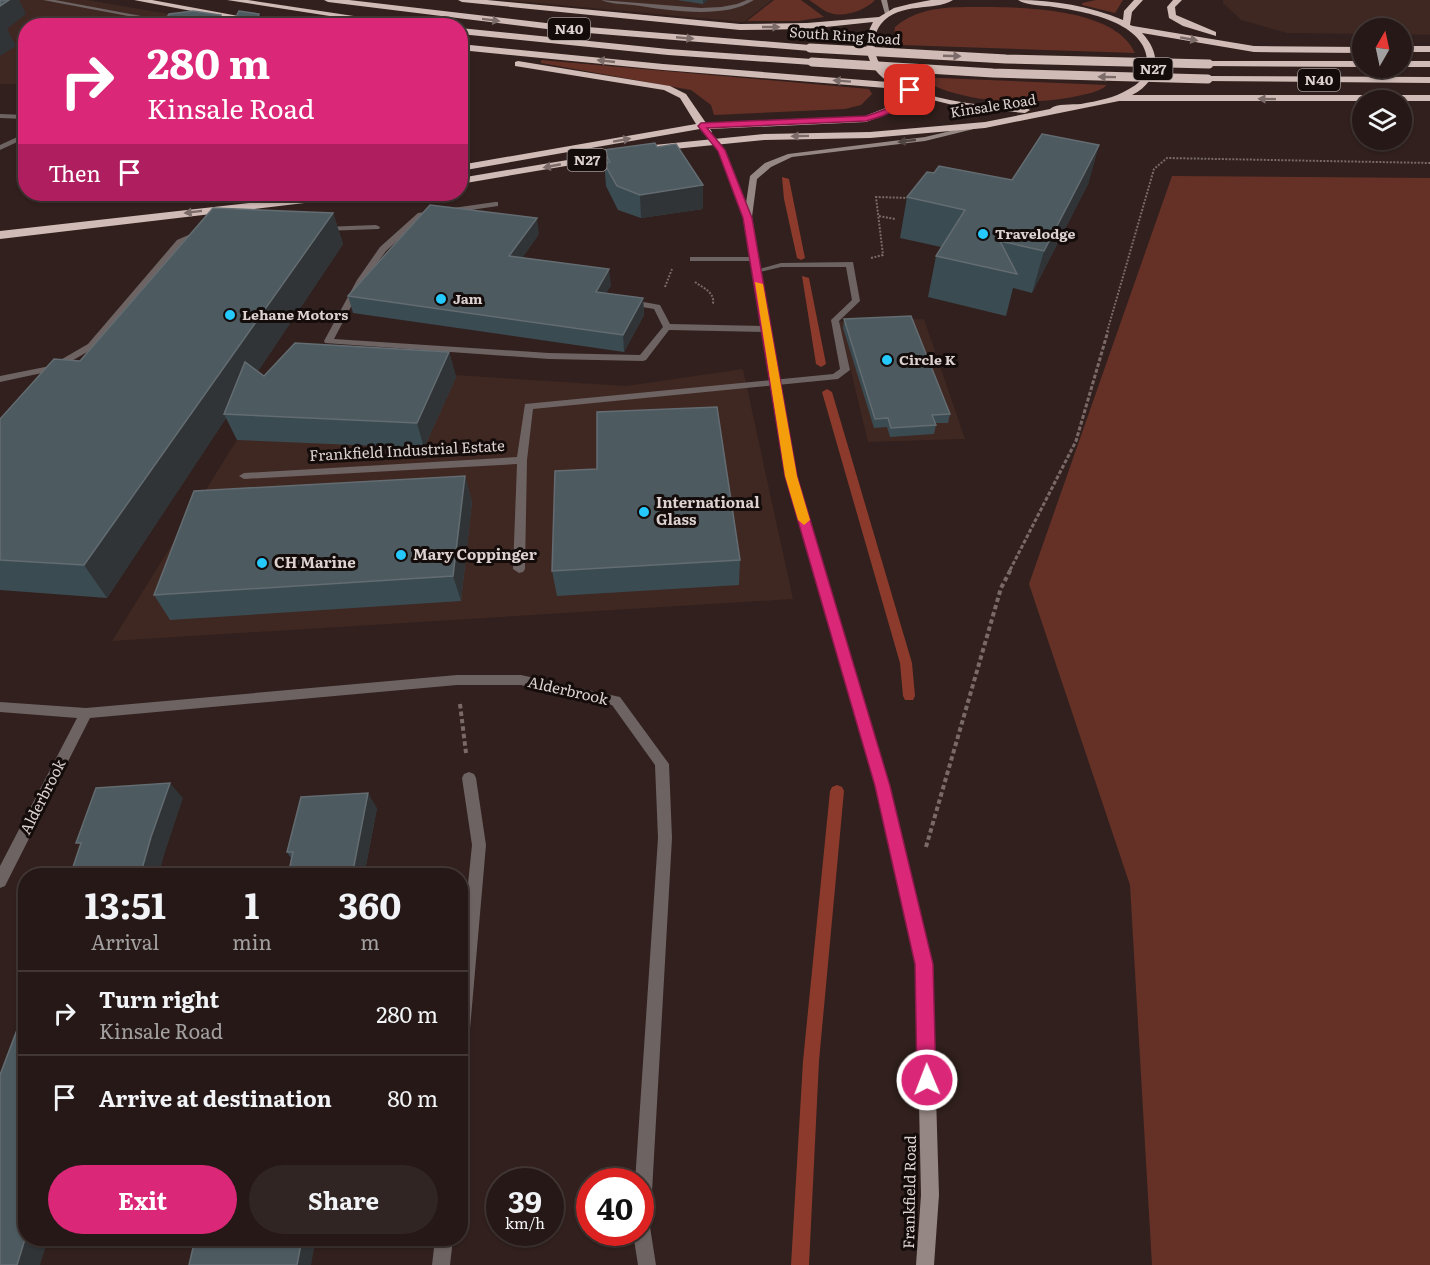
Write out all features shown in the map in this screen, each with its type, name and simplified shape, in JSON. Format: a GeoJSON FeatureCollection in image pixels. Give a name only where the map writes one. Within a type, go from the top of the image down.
{"type":"FeatureCollection","features":[{"type":"Feature","properties":{"kind":"highway"},"geometry":{"type":"LineString","coordinates":[[138,0],[243,18]]}},
{"type":"Feature","properties":{"kind":"highway"},"geometry":{"type":"LineString","coordinates":[[231,0],[359,18]]}},
{"type":"Feature","properties":{"kind":"highway","name":"South Ring Road"},"geometry":{"type":"LineString","coordinates":[[328,0],[563,28],[810,48],[973,57],[1209,64],[1352,64]]}},
{"type":"Feature","properties":{"kind":"highway"},"geometry":{"type":"LineString","coordinates":[[462,0],[740,27],[807,26],[884,17],[922,3],[949,0]]}},
{"type":"Feature","properties":{"kind":"highway","name":"N27"},"geometry":{"type":"LineString","coordinates":[[884,17],[869,38],[871,58],[882,73],[905,88],[976,106],[1015,110],[1066,109],[1118,99],[1145,84],[1151,77],[1154,68],[1151,54],[1144,39],[1129,27],[1090,12],[1058,4],[1022,0]]}},
{"type":"Feature","properties":{"kind":"highway"},"geometry":{"type":"LineString","coordinates":[[1140,0],[1128,11],[1129,27],[1254,48],[1352,48]]}},
{"type":"Feature","properties":{"kind":"highway"},"geometry":{"type":"LineString","coordinates":[[1178,0],[1171,7],[1172,16],[1185,24],[1216,35],[1279,43],[1352,47]]}},
{"type":"Feature","properties":{"kind":"highway","name":"South Ring Road"},"geometry":{"type":"LineString","coordinates":[[468,32],[668,52],[993,73],[1208,79],[1430,80]]}},
{"type":"Feature","properties":{"kind":"highway"},"geometry":{"type":"LineString","coordinates":[[468,48],[905,88]]}},
{"type":"Feature","properties":{"kind":"highway"},"geometry":{"type":"LineString","coordinates":[[1412,48],[1430,48]]}},
{"type":"Feature","properties":{"kind":"highway"},"geometry":{"type":"LineString","coordinates":[[468,55],[667,88],[683,96],[701,126],[714,141]]}},
{"type":"Feature","properties":{"kind":"highway"},"geometry":{"type":"LineString","coordinates":[[1412,64],[1430,64]]}},
{"type":"Feature","properties":{"kind":"highway","name":"N27"},"geometry":{"type":"LineString","coordinates":[[468,167],[701,126],[866,118],[886,112],[902,103],[905,88]]}},
{"type":"Feature","properties":{"kind":"highway"},"geometry":{"type":"LineString","coordinates":[[1118,99],[1430,98]]}},
{"type":"Feature","properties":{"kind":"highway","name":"Kinsale Road"},"geometry":{"type":"LineString","coordinates":[[468,180],[674,145],[764,137],[870,135],[985,125],[1066,109]]}},
{"type":"Feature","properties":{"kind":"highway"},"geometry":{"type":"LineString","coordinates":[[0,235],[294,201]]}},
{"type":"Feature","properties":{"kind":"highway"},"geometry":{"type":"LineString","coordinates":[[0,222],[121,208]]}},
{"type":"Feature","properties":{"kind":"street"},"geometry":{"type":"LineString","coordinates":[[46,0],[148,18]]}},
{"type":"Feature","properties":{"kind":"street"},"geometry":{"type":"LineString","coordinates":[[604,0],[718,9],[735,8],[751,0]]}},
{"type":"Feature","properties":{"kind":"street"},"geometry":{"type":"LineString","coordinates":[[884,0],[884,17]]}},
{"type":"Feature","properties":{"kind":"street"},"geometry":{"type":"LineString","coordinates":[[0,116],[18,117]]}},
{"type":"Feature","properties":{"kind":"street"},"geometry":{"type":"LineString","coordinates":[[748,218],[753,178],[768,165],[790,154],[926,139],[985,125]]}},
{"type":"Feature","properties":{"kind":"street"},"geometry":{"type":"LineString","coordinates":[[0,148],[18,139]]}},
{"type":"Feature","properties":{"kind":"street","name":"Frankfield Road"},"geometry":{"type":"LineString","coordinates":[[714,141],[721,150],[748,218],[791,476],[882,786],[924,964],[930,1195],[925,1265]]}},
{"type":"Feature","properties":{"kind":"street"},"geometry":{"type":"LineString","coordinates":[[495,204],[421,215],[383,249],[366,272],[328,341],[549,356],[643,358],[667,327]]}},
{"type":"Feature","properties":{"kind":"street"},"geometry":{"type":"LineString","coordinates":[[319,229],[376,227]]}},
{"type":"Feature","properties":{"kind":"street"},"geometry":{"type":"LineString","coordinates":[[0,379],[53,368],[91,346],[180,242],[193,235],[216,234]]}},
{"type":"Feature","properties":{"kind":"street"},"geometry":{"type":"LineString","coordinates":[[693,259],[755,265],[850,264],[855,304],[838,315],[835,320],[845,370],[835,377],[775,382]]}},
{"type":"Feature","properties":{"kind":"street"},"geometry":{"type":"LineString","coordinates":[[618,301],[657,307],[667,327]]}},
{"type":"Feature","properties":{"kind":"street"},"geometry":{"type":"LineString","coordinates":[[667,327],[767,329]]}},
{"type":"Feature","properties":{"kind":"street","name":"Frankfield Industrial Estate"},"geometry":{"type":"LineString","coordinates":[[244,476],[522,460],[528,406],[775,382]]}},
{"type":"Feature","properties":{"kind":"street"},"geometry":{"type":"LineString","coordinates":[[519,569],[522,460]]}},
{"type":"Feature","properties":{"kind":"street","name":"Alderbrook"},"geometry":{"type":"LineString","coordinates":[[0,707],[86,713],[457,680],[521,680],[616,701],[662,765],[665,838],[641,1227],[647,1265]]}},
{"type":"Feature","properties":{"kind":"street","name":"Alderbrook"},"geometry":{"type":"LineString","coordinates":[[0,881],[86,713]]}},
{"type":"Feature","properties":{"kind":"street"},"geometry":{"type":"LineString","coordinates":[[468,965],[479,845],[469,778]]}},
{"type":"Feature","properties":{"kind":"street"},"geometry":{"type":"LineString","coordinates":[[441,1265],[443,1246]]}},
{"type":"Feature","properties":{"kind":"path"},"geometry":{"type":"LineString","coordinates":[[910,902],[1001,588],[1076,441],[1154,169],[1167,158],[1430,163]]}},
{"type":"Feature","properties":{"kind":"path"},"geometry":{"type":"LineString","coordinates":[[864,260],[883,255],[876,197],[916,198]]}},
{"type":"Feature","properties":{"kind":"path"},"geometry":{"type":"LineString","coordinates":[[894,197],[912,203]]}},
{"type":"Feature","properties":{"kind":"path"},"geometry":{"type":"LineString","coordinates":[[879,216],[895,219]]}},
{"type":"Feature","properties":{"kind":"path"},"geometry":{"type":"LineString","coordinates":[[672,268],[682,274]]}},
{"type":"Feature","properties":{"kind":"path"},"geometry":{"type":"LineString","coordinates":[[662,317],[700,312],[712,306],[714,299],[711,292],[692,280]]}},
{"type":"Feature","properties":{"kind":"path"},"geometry":{"type":"LineString","coordinates":[[457,680],[469,778]]}},
{"type":"Feature","properties":{"kind":"shaded area"},"geometry":{"type":"Polygon","coordinates":[[[0,0],[87,0],[193,18],[18,18],[18,84],[0,84],[0,0]]]}},
{"type":"Feature","properties":{"kind":"shaded area"},"geometry":{"type":"Polygon","coordinates":[[[505,0],[772,0],[744,22],[505,0]]]}},
{"type":"Feature","properties":{"kind":"shaded area"},"geometry":{"type":"Polygon","coordinates":[[[774,0],[801,0],[824,17],[798,21],[747,21],[774,0]]]}},
{"type":"Feature","properties":{"kind":"shaded area"},"geometry":{"type":"Polygon","coordinates":[[[809,0],[875,0],[860,10],[848,14],[836,14],[827,12],[809,0]]]}},
{"type":"Feature","properties":{"kind":"shaded area"},"geometry":{"type":"Polygon","coordinates":[[[1096,0],[1123,0],[1115,13],[1082,5],[1082,3],[1096,0]]]}},
{"type":"Feature","properties":{"kind":"shaded area"},"geometry":{"type":"Polygon","coordinates":[[[1223,0],[1430,0],[1430,35],[1412,34],[1412,18],[1352,18],[1352,34],[1287,33],[1241,20],[1223,3],[1223,0]]]}},
{"type":"Feature","properties":{"kind":"shaded area"},"geometry":{"type":"Polygon","coordinates":[[[944,8],[1040,9],[1087,18],[1108,26],[1124,38],[1135,53],[901,45],[894,35],[895,27],[913,15],[944,8]]]}},
{"type":"Feature","properties":{"kind":"shaded area"},"geometry":{"type":"Polygon","coordinates":[[[541,60],[869,89],[872,94],[861,105],[845,109],[714,115],[711,105],[691,90],[541,63],[541,60]]]}},
{"type":"Feature","properties":{"kind":"shaded area"},"geometry":{"type":"Polygon","coordinates":[[[916,77],[1107,85],[1095,92],[1073,97],[1013,101],[972,97],[933,86],[916,77]]]}},
{"type":"Feature","properties":{"kind":"shaded area"},"geometry":{"type":"Polygon","coordinates":[[[1172,176],[1430,178],[1430,1265],[1152,1265],[1130,885],[1029,584],[1172,176]]]}},
{"type":"Feature","properties":{"kind":"shaded area"},"geometry":{"type":"Polygon","coordinates":[[[924,319],[965,439],[868,442],[839,322],[924,319]]]}},
{"type":"Feature","properties":{"kind":"shaded area"},"geometry":{"type":"Polygon","coordinates":[[[284,364],[626,386],[743,369],[793,599],[112,641],[284,364]]]}},
{"type":"Feature","properties":{"kind":"building"},"geometry":{"type":"Polygon","coordinates":[[[0,0],[9,0],[0,6],[0,0]]]}},
{"type":"Feature","properties":{"kind":"building"},"geometry":{"type":"Polygon","coordinates":[[[193,11],[221,15],[220,18],[167,18],[169,14],[193,11]]]}},
{"type":"Feature","properties":{"kind":"building"},"geometry":{"type":"Polygon","coordinates":[[[239,11],[259,14],[258,18],[235,18],[239,11]]]}},
{"type":"Feature","properties":{"kind":"building"},"geometry":{"type":"Polygon","coordinates":[[[1042,134],[1099,145],[1044,251],[1000,241],[1017,274],[936,256],[965,210],[907,197],[927,172],[934,173],[939,166],[1012,180],[1042,134]]]}},
{"type":"Feature","properties":{"kind":"building"},"geometry":{"type":"Polygon","coordinates":[[[655,143],[657,147],[676,144],[703,185],[640,195],[617,186],[604,163],[610,162],[603,150],[655,143]]]}},
{"type":"Feature","properties":{"kind":"building"},"geometry":{"type":"Polygon","coordinates":[[[430,205],[537,218],[509,256],[609,269],[596,292],[643,298],[623,335],[348,296],[430,205]]]}},
{"type":"Feature","properties":{"kind":"building"},"geometry":{"type":"Polygon","coordinates":[[[213,208],[333,213],[84,565],[0,560],[0,419],[54,359],[80,361],[213,208]]]}},
{"type":"Feature","properties":{"kind":"building"},"geometry":{"type":"Polygon","coordinates":[[[911,316],[950,414],[932,415],[936,425],[891,428],[888,418],[875,419],[844,319],[911,316]]]}},
{"type":"Feature","properties":{"kind":"building"},"geometry":{"type":"Polygon","coordinates":[[[295,343],[449,352],[417,423],[224,414],[245,362],[264,376],[295,343]]]}},
{"type":"Feature","properties":{"kind":"building","name":"International Glass"},"geometry":{"type":"Polygon","coordinates":[[[717,407],[740,560],[552,571],[555,471],[597,469],[597,412],[717,407]]]}},
{"type":"Feature","properties":{"kind":"building"},"geometry":{"type":"Polygon","coordinates":[[[465,476],[453,576],[154,595],[194,491],[465,476]]]}},
{"type":"Feature","properties":{"kind":"building"},"geometry":{"type":"Polygon","coordinates":[[[170,783],[142,868],[73,868],[81,843],[76,843],[96,788],[170,783]]]}},
{"type":"Feature","properties":{"kind":"building"},"geometry":{"type":"Polygon","coordinates":[[[368,793],[354,868],[290,868],[293,852],[287,852],[301,797],[368,793]]]}},
{"type":"Feature","properties":{"kind":"building"},"geometry":{"type":"Polygon","coordinates":[[[18,1027],[18,1246],[23,1246],[17,1265],[0,1265],[0,1075],[18,1027]]]}},
{"type":"Feature","properties":{"kind":"building"},"geometry":{"type":"Polygon","coordinates":[[[193,1246],[301,1246],[297,1265],[189,1265],[193,1246]]]}},
{"type":"Feature","properties":{"kind":"waterway"},"geometry":{"type":"LineString","coordinates":[[785,179],[801,258]]}},
{"type":"Feature","properties":{"kind":"waterway"},"geometry":{"type":"LineString","coordinates":[[805,278],[821,364]]}},
{"type":"Feature","properties":{"kind":"waterway"},"geometry":{"type":"LineString","coordinates":[[827,392],[906,663],[909,696]]}},
{"type":"Feature","properties":{"kind":"waterway"},"geometry":{"type":"LineString","coordinates":[[800,1265],[811,1061],[837,791]]}},
{"type":"Feature","properties":{"kind":"slow traffic"},"geometry":{"type":"LineString","coordinates":[[758,284],[791,476],[804,520]]}},
{"type":"Feature","properties":{"kind":"place","name":"Travelodge"},"geometry":{"type":"Point","coordinates":[983,234]}},
{"type":"Feature","properties":{"kind":"place","name":"Jam"},"geometry":{"type":"Point","coordinates":[441,299]}},
{"type":"Feature","properties":{"kind":"place","name":"Lehane Motors"},"geometry":{"type":"Point","coordinates":[230,315]}},
{"type":"Feature","properties":{"kind":"place","name":"Circle K"},"geometry":{"type":"Point","coordinates":[887,360]}},
{"type":"Feature","properties":{"kind":"place","name":"International Glass"},"geometry":{"type":"Point","coordinates":[644,512]}},
{"type":"Feature","properties":{"kind":"place","name":"Mary Coppinger"},"geometry":{"type":"Point","coordinates":[401,555]}},
{"type":"Feature","properties":{"kind":"place","name":"CH Marine"},"geometry":{"type":"Point","coordinates":[262,563]}},
{"type":"Feature","properties":{"kind":"route"},"geometry":{"type":"LineString","coordinates":[[910,90],[902,103],[886,112],[866,118],[825,122],[701,126],[721,150],[748,218],[791,476],[882,786],[924,964],[927,1080]]}}]}
